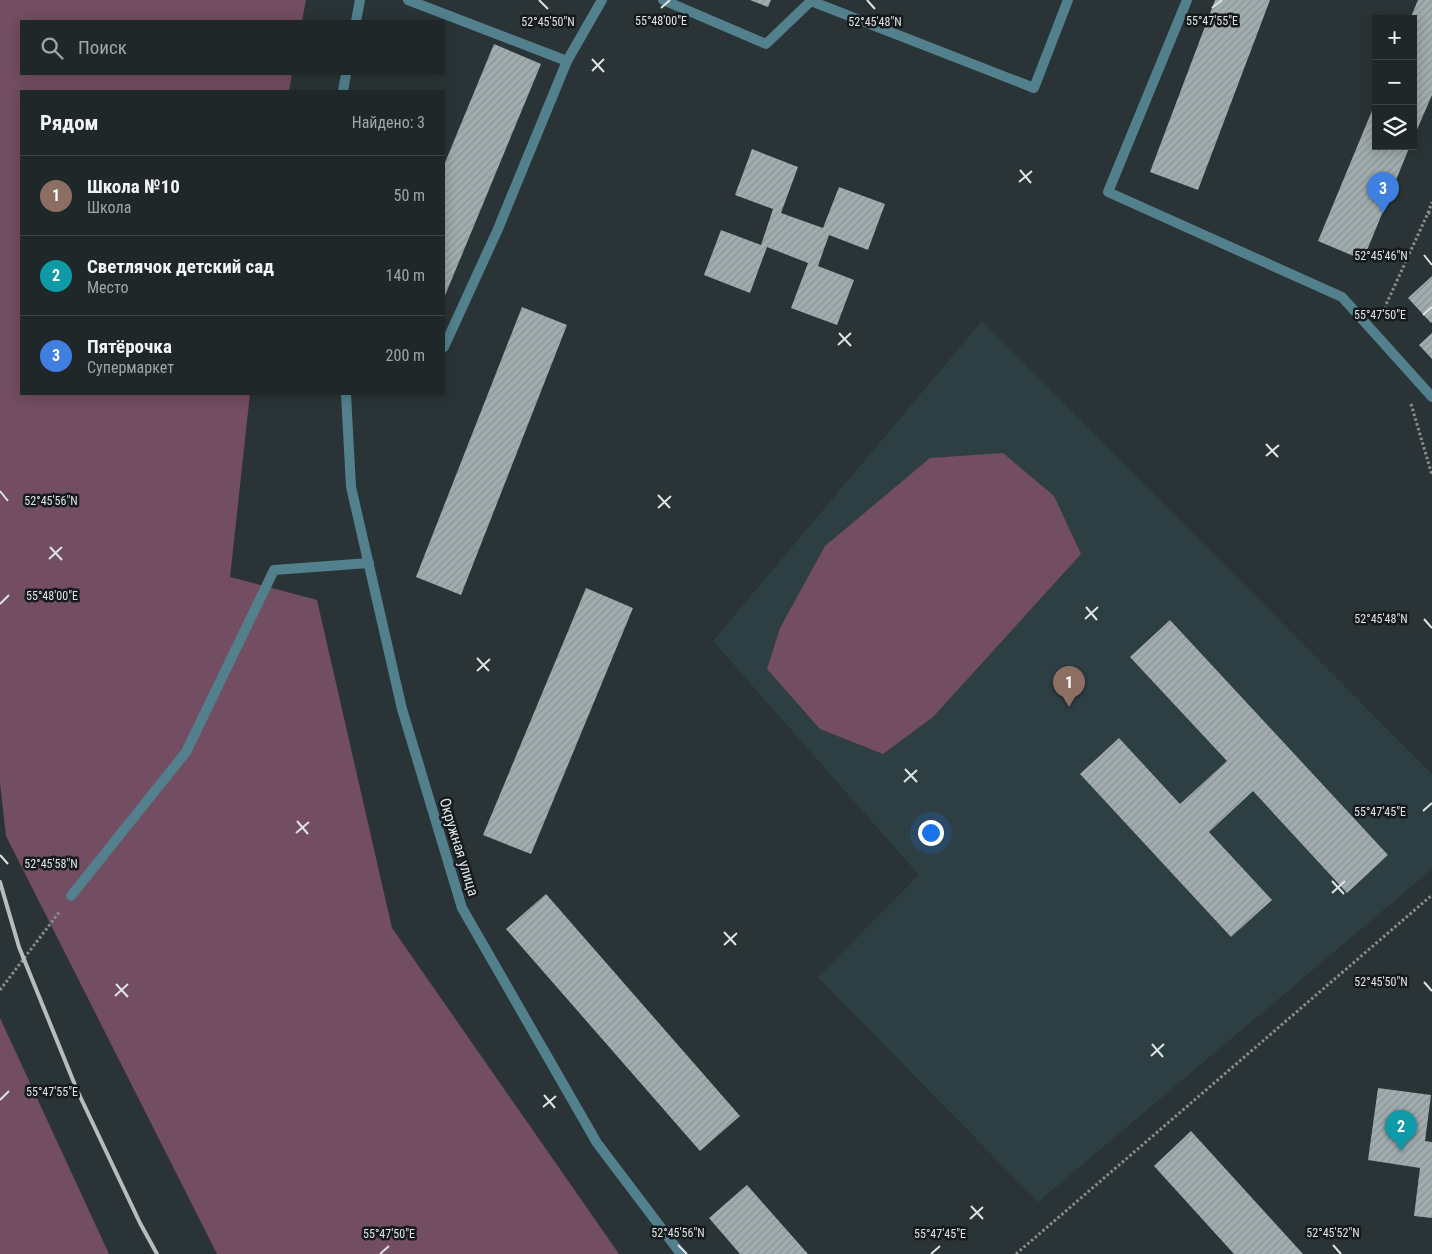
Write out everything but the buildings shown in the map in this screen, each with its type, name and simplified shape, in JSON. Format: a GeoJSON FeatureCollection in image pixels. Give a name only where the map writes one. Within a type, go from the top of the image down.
{"type":"FeatureCollection","features":[{"type":"Feature","properties":{"kind":"street"},"geometry":{"type":"LineString","coordinates":[[356,20],[360,0]]}},
{"type":"Feature","properties":{"kind":"street"},"geometry":{"type":"LineString","coordinates":[[408,0],[567,61]]}},
{"type":"Feature","properties":{"kind":"street"},"geometry":{"type":"LineString","coordinates":[[445,345],[498,229],[567,61],[602,0]]}},
{"type":"Feature","properties":{"kind":"street"},"geometry":{"type":"LineString","coordinates":[[663,0],[766,44],[811,1],[1034,88],[1068,0]]}},
{"type":"Feature","properties":{"kind":"street"},"geometry":{"type":"LineString","coordinates":[[1187,0],[1108,192],[1342,297],[1432,397]]}},
{"type":"Feature","properties":{"kind":"street"},"geometry":{"type":"LineString","coordinates":[[343,90],[346,75]]}},
{"type":"Feature","properties":{"kind":"street","name":"Окружная улица"},"geometry":{"type":"LineString","coordinates":[[346,395],[351,487],[402,709],[462,908],[597,1143],[681,1254]]}},
{"type":"Feature","properties":{"kind":"street"},"geometry":{"type":"LineString","coordinates":[[71,896],[186,752],[274,570],[369,563]]}},
{"type":"Feature","properties":{"kind":"path"},"geometry":{"type":"LineString","coordinates":[[1428,213],[1432,202]]}},
{"type":"Feature","properties":{"kind":"path"},"geometry":{"type":"LineString","coordinates":[[1016,1254],[1432,895]]}},
{"type":"Feature","properties":{"kind":"path"},"geometry":{"type":"LineString","coordinates":[[0,990],[71,896]]}},
{"type":"Feature","properties":{"kind":"shaded area"},"geometry":{"type":"Polygon","coordinates":[[[0,0],[306,0],[302,20],[20,20],[20,75],[292,75],[289,90],[20,90],[20,395],[250,395],[230,577],[317,600],[392,928],[619,1254],[217,1254],[6,836],[0,783],[0,0]]]}},
{"type":"Feature","properties":{"kind":"shaded area"},"geometry":{"type":"Polygon","coordinates":[[[982,321],[1432,774],[1432,869],[1038,1202],[818,977],[919,875],[713,641],[982,321]]]}},
{"type":"Feature","properties":{"kind":"shaded area"},"geometry":{"type":"Polygon","coordinates":[[[1003,453],[1054,496],[1081,554],[933,717],[883,754],[820,729],[767,669],[780,628],[825,546],[930,458],[1003,453]]]}},
{"type":"Feature","properties":{"kind":"shaded area"},"geometry":{"type":"Polygon","coordinates":[[[0,1018],[109,1254],[0,1254],[0,1018]]]}},
{"type":"Feature","properties":{"kind":"railway"},"geometry":{"type":"LineString","coordinates":[[0,882],[19,947],[77,1090],[140,1223],[157,1254]]}},
{"type":"Feature","properties":{"kind":"place","name":"Пятёрочка"},"geometry":{"type":"Point","coordinates":[1383,213]}},
{"type":"Feature","properties":{"kind":"place","name":"Школа №10"},"geometry":{"type":"Point","coordinates":[1069,707]}},
{"type":"Feature","properties":{"kind":"place","name":"Светлячок детский сад"},"geometry":{"type":"Point","coordinates":[1401,1151]}}]}
